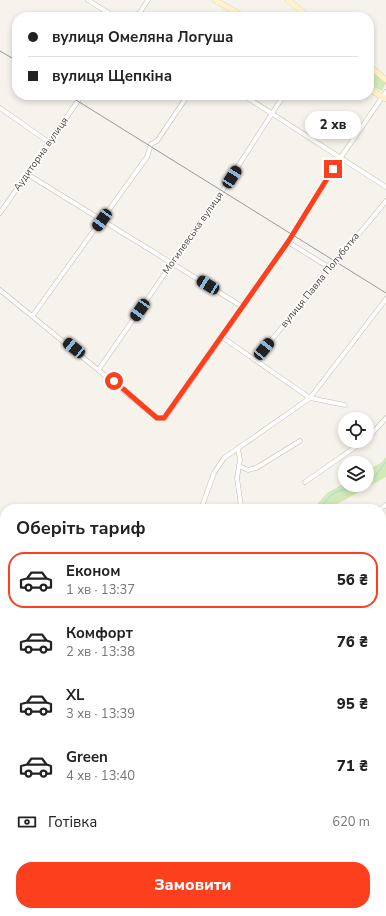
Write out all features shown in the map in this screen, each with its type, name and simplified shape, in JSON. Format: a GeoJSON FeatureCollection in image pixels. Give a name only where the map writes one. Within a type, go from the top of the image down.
{"type":"FeatureCollection","features":[{"type":"Feature","properties":{"kind":"street"},"geometry":{"type":"LineString","coordinates":[[88,0],[107,12]]}},
{"type":"Feature","properties":{"kind":"street"},"geometry":{"type":"LineString","coordinates":[[140,12],[148,0]]}},
{"type":"Feature","properties":{"kind":"street"},"geometry":{"type":"LineString","coordinates":[[215,0],[235,12]]}},
{"type":"Feature","properties":{"kind":"street"},"geometry":{"type":"LineString","coordinates":[[288,0],[303,12]]}},
{"type":"Feature","properties":{"kind":"street"},"geometry":{"type":"LineString","coordinates":[[374,70],[386,80]]}},
{"type":"Feature","properties":{"kind":"street"},"geometry":{"type":"LineString","coordinates":[[0,290],[34,315],[157,418],[164,418],[288,242],[341,157],[385,96],[374,91]]}},
{"type":"Feature","properties":{"kind":"street","name":"Аудиторна вулиця"},"geometry":{"type":"LineString","coordinates":[[0,213],[79,100]]}},
{"type":"Feature","properties":{"kind":"street"},"geometry":{"type":"LineString","coordinates":[[34,315],[147,157],[151,144],[157,141],[185,100]]}},
{"type":"Feature","properties":{"kind":"street"},"geometry":{"type":"LineString","coordinates":[[251,100],[386,187]]}},
{"type":"Feature","properties":{"kind":"street","name":"Могилевська вулиця"},"geometry":{"type":"LineString","coordinates":[[99,369],[281,100]]}},
{"type":"Feature","properties":{"kind":"street"},"geometry":{"type":"LineString","coordinates":[[0,108],[50,143]]}},
{"type":"Feature","properties":{"kind":"street"},"geometry":{"type":"LineString","coordinates":[[27,174],[243,307]]}},
{"type":"Feature","properties":{"kind":"street","name":"вулиця Павла Полуботка"},"geometry":{"type":"LineString","coordinates":[[255,360],[386,201]]}},
{"type":"Feature","properties":{"kind":"street"},"geometry":{"type":"LineString","coordinates":[[288,242],[330,268]]}},
{"type":"Feature","properties":{"kind":"street"},"geometry":{"type":"LineString","coordinates":[[203,504],[214,473],[224,458],[310,398],[386,299]]}},
{"type":"Feature","properties":{"kind":"street"},"geometry":{"type":"LineString","coordinates":[[222,337],[310,398],[344,405]]}},
{"type":"Feature","properties":{"kind":"street"},"geometry":{"type":"LineString","coordinates":[[374,431],[386,418]]}},
{"type":"Feature","properties":{"kind":"street"},"geometry":{"type":"LineString","coordinates":[[239,466],[248,470],[256,468],[300,441]]}},
{"type":"Feature","properties":{"kind":"street"},"geometry":{"type":"LineString","coordinates":[[238,448],[239,466],[237,478],[241,504]]}},
{"type":"Feature","properties":{"kind":"street"},"geometry":{"type":"LineString","coordinates":[[305,482],[354,448]]}},
{"type":"Feature","properties":{"kind":"green space"},"geometry":{"type":"Polygon","coordinates":[[[374,72],[386,83],[382,91],[374,87],[374,72]]]}},
{"type":"Feature","properties":{"kind":"green space"},"geometry":{"type":"Polygon","coordinates":[[[386,457],[386,477],[374,484],[374,467],[382,462],[386,457]]]}},
{"type":"Feature","properties":{"kind":"green space"},"geometry":{"type":"Polygon","coordinates":[[[338,487],[338,492],[359,492],[338,504],[317,504],[327,493],[338,487]]]}},
{"type":"Feature","properties":{"kind":"waterway"},"geometry":{"type":"LineString","coordinates":[[374,478],[386,462]]}},
{"type":"Feature","properties":{"kind":"waterway"},"geometry":{"type":"LineString","coordinates":[[323,504],[333,494],[338,492]]}},
{"type":"Feature","properties":{"kind":"tram line"},"geometry":{"type":"LineString","coordinates":[[0,51],[12,58]]}},
{"type":"Feature","properties":{"kind":"tram line"},"geometry":{"type":"LineString","coordinates":[[76,100],[386,293]]}},
{"type":"Feature","properties":{"kind":"route"},"geometry":{"type":"LineString","coordinates":[[114,381],[157,418],[164,418],[288,242],[333,169]]}}]}
